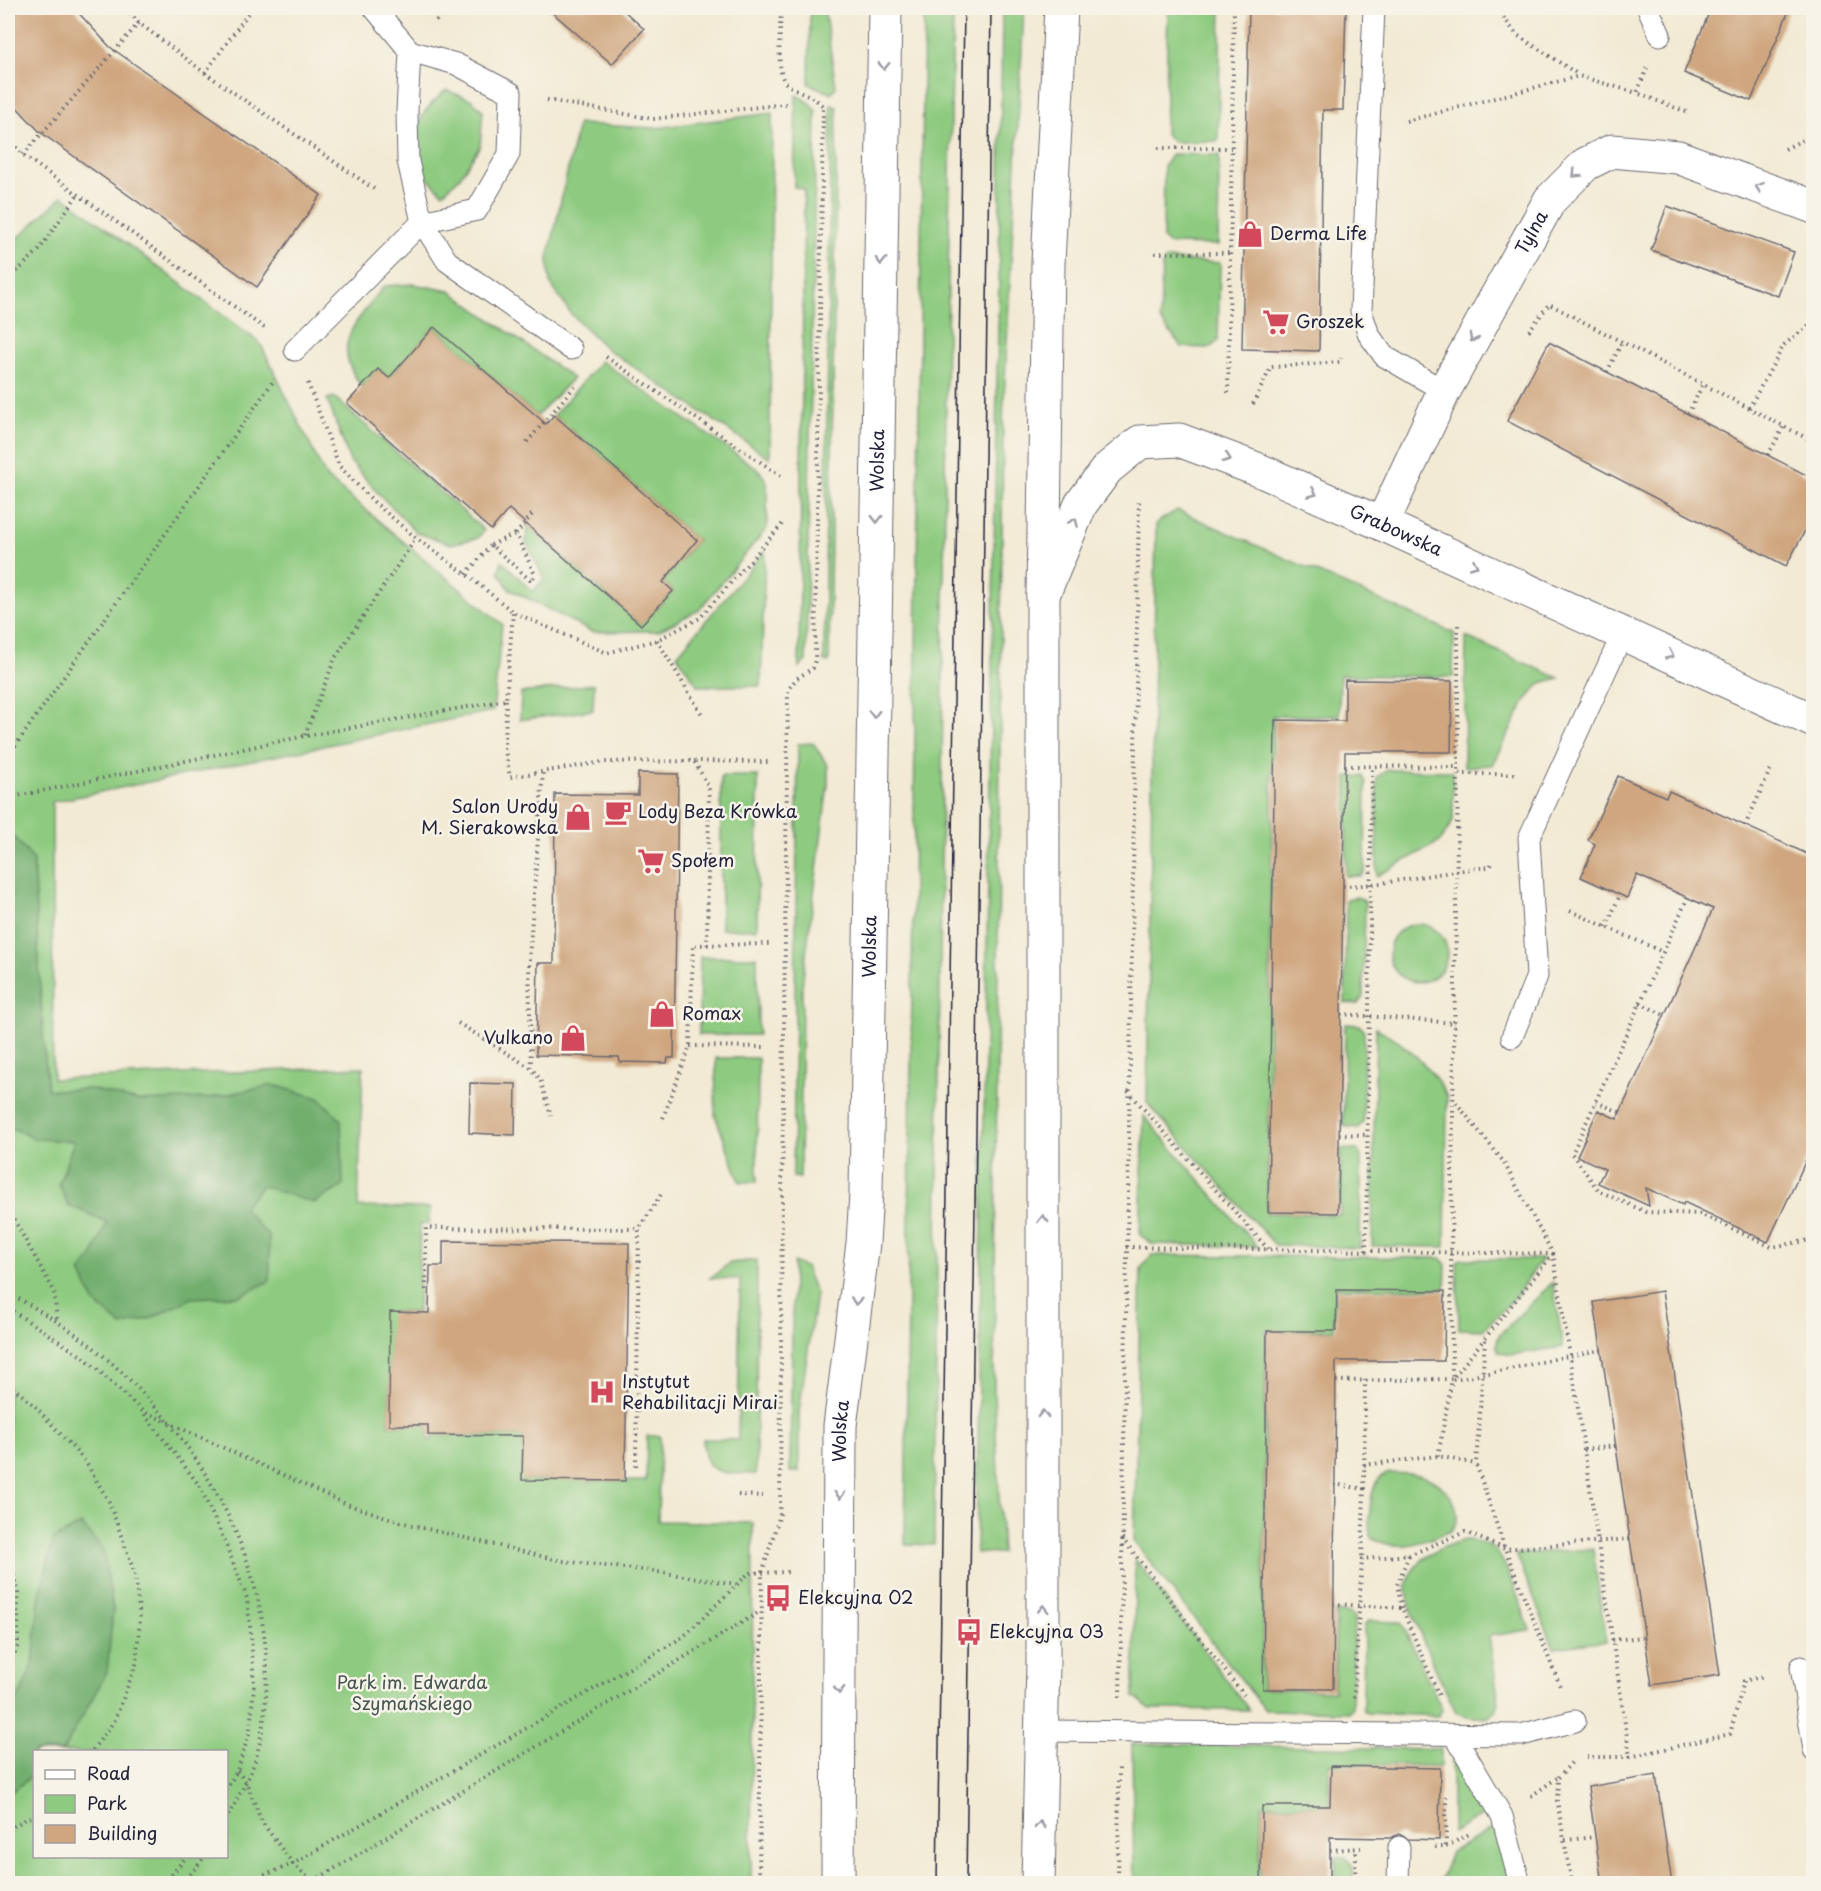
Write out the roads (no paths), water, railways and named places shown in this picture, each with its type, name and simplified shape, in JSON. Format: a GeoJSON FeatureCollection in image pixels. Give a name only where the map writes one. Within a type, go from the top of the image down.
{"type":"FeatureCollection","features":[{"type":"Feature","properties":{"kind":"main road","name":"Wolska"},"geometry":{"type":"LineString","coordinates":[[838,1884],[840,1426],[863,1243],[866,1181],[885,8]]}},
{"type":"Feature","properties":{"kind":"main road"},"geometry":{"type":"LineString","coordinates":[[1038,1884],[1042,1731],[1043,595],[1048,262],[1061,8]]}},
{"type":"Feature","properties":{"kind":"main road","name":"Tylna"},"geometry":{"type":"LineString","coordinates":[[1382,524],[1444,391],[1550,200],[1586,164],[1612,151],[1678,157],[1814,207]]}},
{"type":"Feature","properties":{"kind":"main road","name":"Grabowska"},"geometry":{"type":"LineString","coordinates":[[1043,595],[1081,504],[1107,469],[1140,442],[1179,441],[1259,470],[1382,524],[1814,721]]}},
{"type":"Feature","properties":{"kind":"lane"},"geometry":{"type":"LineString","coordinates":[[295,350],[422,222],[477,210],[509,154],[511,93],[456,64],[410,51],[374,8]]}},
{"type":"Feature","properties":{"kind":"lane"},"geometry":{"type":"LineString","coordinates":[[1648,8],[1660,35]]}},
{"type":"Feature","properties":{"kind":"lane"},"geometry":{"type":"LineString","coordinates":[[1379,10],[1369,131],[1361,311],[1369,335],[1384,356],[1444,391]]}},
{"type":"Feature","properties":{"kind":"lane"},"geometry":{"type":"LineString","coordinates":[[410,51],[407,112],[408,161],[422,222],[447,261],[572,349]]}},
{"type":"Feature","properties":{"kind":"lane"},"geometry":{"type":"LineString","coordinates":[[1512,1037],[1536,976],[1529,838],[1623,633]]}},
{"type":"Feature","properties":{"kind":"lane"},"geometry":{"type":"LineString","coordinates":[[1801,1668],[1814,1750]]}},
{"type":"Feature","properties":{"kind":"lane"},"geometry":{"type":"LineString","coordinates":[[1042,1731],[1521,1735],[1575,1721]]}},
{"type":"Feature","properties":{"kind":"lane"},"geometry":{"type":"LineString","coordinates":[[1455,1736],[1502,1816],[1520,1884]]}},
{"type":"Feature","properties":{"kind":"lane"},"geometry":{"type":"LineString","coordinates":[[1398,1884],[1399,1847]]}},
{"type":"Feature","properties":{"kind":"tram line"},"geometry":{"type":"LineString","coordinates":[[937,1884],[964,8]]}},
{"type":"Feature","properties":{"kind":"tram line"},"geometry":{"type":"LineString","coordinates":[[966,1884],[991,8]]}},
{"type":"Feature","properties":{"kind":"place","name":"Derma Life"},"geometry":{"type":"Point","coordinates":[1250,234]}},
{"type":"Feature","properties":{"kind":"place","name":"Groszek"},"geometry":{"type":"Point","coordinates":[1276,322]}},
{"type":"Feature","properties":{"kind":"place","name":"Lody Beza Krówka"},"geometry":{"type":"Point","coordinates":[618,812]}},
{"type":"Feature","properties":{"kind":"place","name":"Salon Urody M. Sierakowska"},"geometry":{"type":"Point","coordinates":[578,817]}},
{"type":"Feature","properties":{"kind":"place","name":"Społem"},"geometry":{"type":"Point","coordinates":[651,861]}},
{"type":"Feature","properties":{"kind":"place","name":"Romax"},"geometry":{"type":"Point","coordinates":[662,1014]}},
{"type":"Feature","properties":{"kind":"place","name":"Vulkano"},"geometry":{"type":"Point","coordinates":[573,1038]}},
{"type":"Feature","properties":{"kind":"place","name":"Instytut Rehabilitacji Mirai"},"geometry":{"type":"Point","coordinates":[602,1392]}},
{"type":"Feature","properties":{"kind":"place","name":"Elekcyjna 02"},"geometry":{"type":"Point","coordinates":[778,1598]}},
{"type":"Feature","properties":{"kind":"place","name":"Elekcyjna 03"},"geometry":{"type":"Point","coordinates":[969,1632]}},
{"type":"Feature","properties":{"kind":"park label","name":"Park im. Edwarda Szymańskiego"},"geometry":{"type":"Point","coordinates":[412,1693]}}]}
